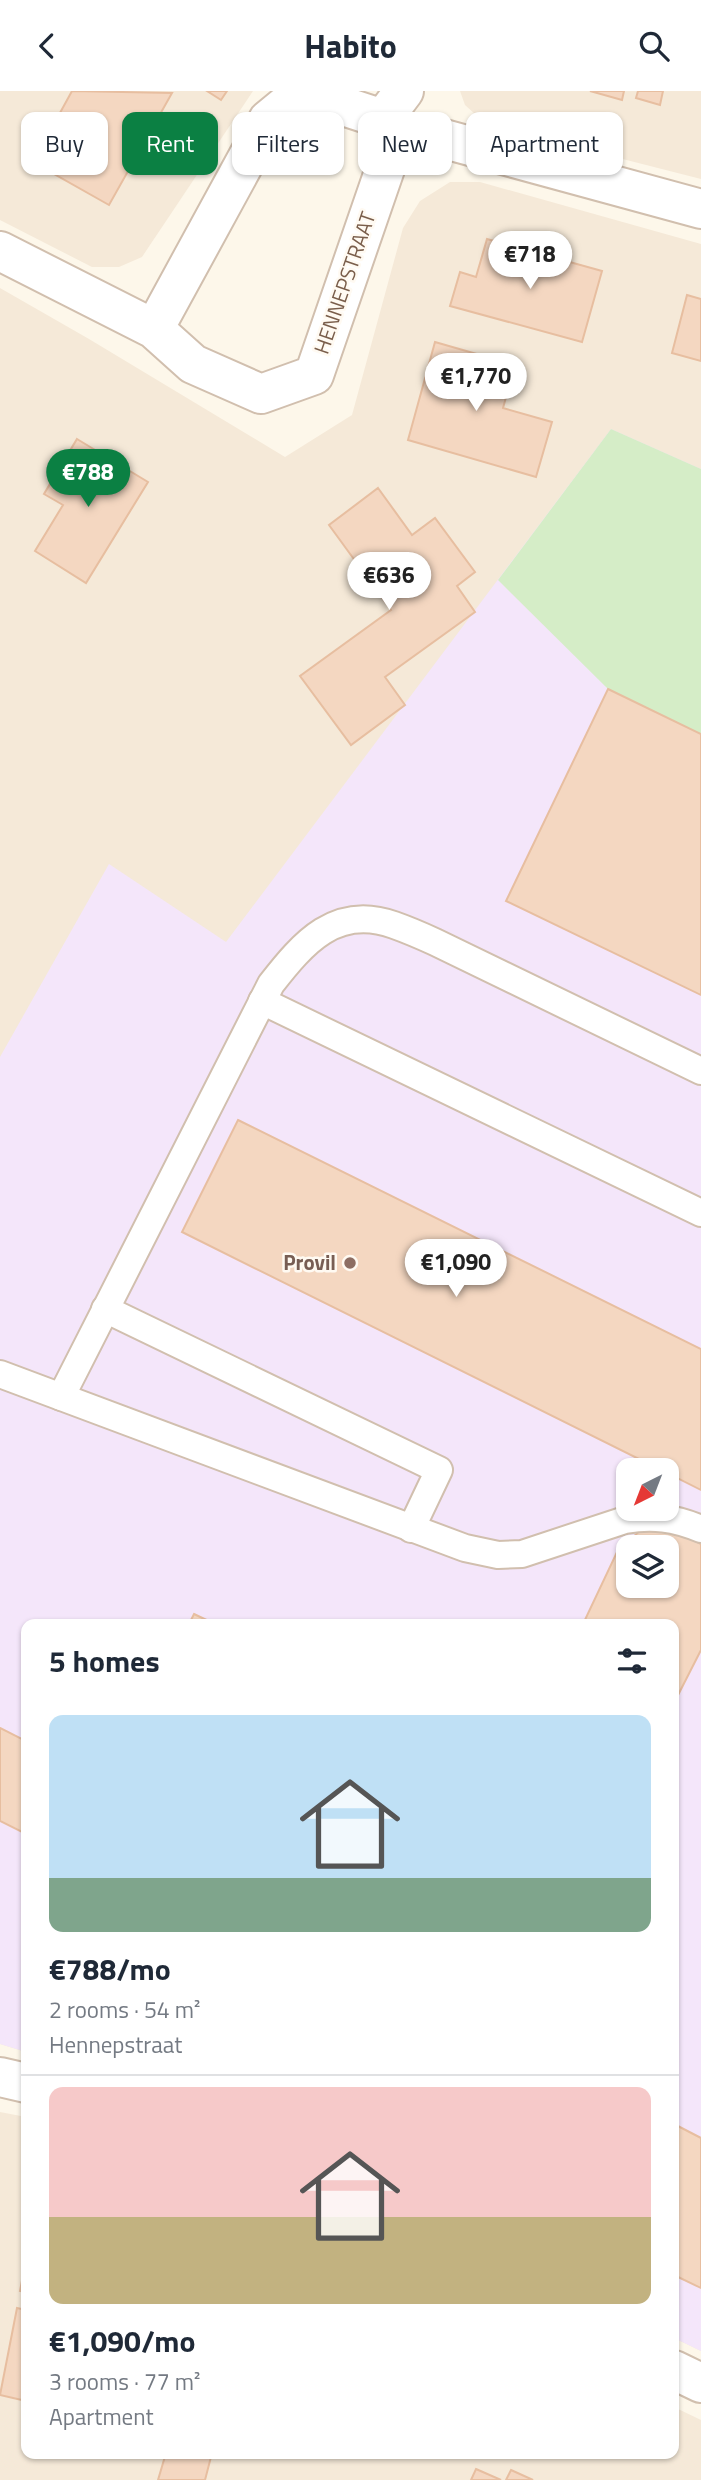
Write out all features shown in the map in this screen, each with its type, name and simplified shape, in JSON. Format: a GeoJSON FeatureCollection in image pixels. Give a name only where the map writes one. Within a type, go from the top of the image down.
{"type":"FeatureCollection","features":[{"type":"Feature","properties":{"kind":"street"},"geometry":{"type":"LineString","coordinates":[[154,329],[268,120],[285,106],[340,105],[374,112]]}},
{"type":"Feature","properties":{"kind":"street"},"geometry":{"type":"LineString","coordinates":[[452,141],[701,209]]}},
{"type":"Feature","properties":{"kind":"street","name":"HENNEPSTRAAT"},"geometry":{"type":"LineString","coordinates":[[0,251],[154,329],[193,364],[261,394],[314,375],[376,175]]}},
{"type":"Feature","properties":{"kind":"street"},"geometry":{"type":"LineString","coordinates":[[0,2077],[21,2082]]}},
{"type":"Feature","properties":{"kind":"street"},"geometry":{"type":"LineString","coordinates":[[679,2372],[701,2383]]}},
{"type":"Feature","properties":{"kind":"lane"},"geometry":{"type":"LineString","coordinates":[[61,1397],[262,1002],[278,975],[309,940],[328,927],[368,919],[392,924],[435,942],[701,1071]]}},
{"type":"Feature","properties":{"kind":"lane"},"geometry":{"type":"LineString","coordinates":[[262,1002],[701,1213]]}},
{"type":"Feature","properties":{"kind":"lane"},"geometry":{"type":"LineString","coordinates":[[105,1309],[439,1470],[411,1529]]}},
{"type":"Feature","properties":{"kind":"lane"},"geometry":{"type":"LineString","coordinates":[[0,1374],[465,1548],[498,1555],[522,1554],[640,1517],[666,1518],[701,1529]]}},
{"type":"Feature","properties":{"kind":"shaded area"},"geometry":{"type":"Polygon","coordinates":[[[0,91],[253,91],[239,112],[232,112],[232,122],[218,143],[218,112],[122,112],[122,175],[197,175],[142,257],[119,267],[92,267],[0,220],[0,91]]]}},
{"type":"Feature","properties":{"kind":"shaded area"},"geometry":{"type":"Polygon","coordinates":[[[460,91],[701,91],[701,179],[623,159],[623,112],[473,112],[465,105],[460,91]]]}},
{"type":"Feature","properties":{"kind":"shaded area","name":"Provil"},"geometry":{"type":"Polygon","coordinates":[[[450,182],[480,182],[701,244],[701,2351],[679,2340],[679,1619],[21,1619],[21,2050],[0,2044],[0,288],[285,457],[352,415],[403,228],[420,201],[450,182]]]}},
{"type":"Feature","properties":{"kind":"shaded area","name":"Provil"},"geometry":{"type":"Polygon","coordinates":[[[611,429],[701,469],[701,2351],[679,2340],[679,1619],[21,1619],[21,2050],[0,2044],[0,1057],[109,864],[226,942],[611,429]]]}},
{"type":"Feature","properties":{"kind":"shaded area"},"geometry":{"type":"Polygon","coordinates":[[[0,2112],[21,2116],[21,2459],[679,2459],[679,2409],[701,2420],[701,2480],[0,2480],[0,2112]]]}},
{"type":"Feature","properties":{"kind":"green space"},"geometry":{"type":"Polygon","coordinates":[[[611,429],[701,469],[701,734],[608,689],[498,580],[611,429]]]}},
{"type":"Feature","properties":{"kind":"building"},"geometry":{"type":"Polygon","coordinates":[[[72,91],[172,93],[161,112],[122,112],[122,175],[126,175],[109,205],[56,175],[108,175],[108,112],[60,112],[72,91]]]}},
{"type":"Feature","properties":{"kind":"building"},"geometry":{"type":"Polygon","coordinates":[[[207,91],[227,91],[221,100],[207,91]]]}},
{"type":"Feature","properties":{"kind":"building"},"geometry":{"type":"Polygon","coordinates":[[[590,91],[624,91],[622,100],[590,91]]]}},
{"type":"Feature","properties":{"kind":"building"},"geometry":{"type":"Polygon","coordinates":[[[638,91],[663,91],[660,105],[636,98],[638,91]]]}},
{"type":"Feature","properties":{"kind":"building"},"geometry":{"type":"Polygon","coordinates":[[[487,239],[602,271],[582,342],[450,306],[460,272],[476,277],[487,239]]]}},
{"type":"Feature","properties":{"kind":"building"},"geometry":{"type":"Polygon","coordinates":[[[687,295],[701,299],[701,361],[672,353],[687,295]]]}},
{"type":"Feature","properties":{"kind":"building"},"geometry":{"type":"Polygon","coordinates":[[[435,342],[515,365],[503,408],[552,422],[536,477],[408,440],[435,342]]]}},
{"type":"Feature","properties":{"kind":"building"},"geometry":{"type":"Polygon","coordinates":[[[77,439],[148,482],[86,583],[35,551],[63,505],[44,494],[77,439]]]}},
{"type":"Feature","properties":{"kind":"building"},"geometry":{"type":"Polygon","coordinates":[[[378,488],[412,535],[435,518],[475,572],[457,586],[475,612],[385,677],[405,705],[351,745],[300,676],[391,610],[329,525],[378,488]]]}},
{"type":"Feature","properties":{"kind":"building"},"geometry":{"type":"Polygon","coordinates":[[[608,689],[701,734],[701,995],[506,901],[608,689]]]}},
{"type":"Feature","properties":{"kind":"building"},"geometry":{"type":"Polygon","coordinates":[[[238,1120],[701,1349],[701,1490],[679,1479],[679,1458],[637,1458],[182,1232],[238,1120]]]}},
{"type":"Feature","properties":{"kind":"building"},"geometry":{"type":"Polygon","coordinates":[[[644,1527],[674,1530],[701,1544],[701,1650],[679,1693],[679,1619],[585,1619],[616,1554],[616,1598],[679,1598],[679,1535],[635,1535],[644,1527]]]}},
{"type":"Feature","properties":{"kind":"building"},"geometry":{"type":"Polygon","coordinates":[[[194,1614],[204,1619],[192,1619],[194,1614]]]}},
{"type":"Feature","properties":{"kind":"building"},"geometry":{"type":"Polygon","coordinates":[[[0,1728],[21,1738],[21,1832],[0,1821],[0,1728]]]}},
{"type":"Feature","properties":{"kind":"building"},"geometry":{"type":"Polygon","coordinates":[[[679,2127],[701,2138],[701,2288],[679,2277],[679,2127]]]}},
{"type":"Feature","properties":{"kind":"building"},"geometry":{"type":"Polygon","coordinates":[[[17,2308],[21,2309],[21,2400],[0,2395],[17,2308]]]}},
{"type":"Feature","properties":{"kind":"building"},"geometry":{"type":"Polygon","coordinates":[[[164,2459],[210,2459],[205,2480],[158,2480],[164,2459]]]}},
{"type":"Feature","properties":{"kind":"building"},"geometry":{"type":"Polygon","coordinates":[[[476,2469],[501,2480],[471,2480],[476,2469]]]}},
{"type":"Feature","properties":{"kind":"building"},"geometry":{"type":"Polygon","coordinates":[[[511,2470],[533,2480],[506,2480],[511,2470]]]}},
{"type":"Feature","properties":{"kind":"place","name":"Provil"},"geometry":{"type":"Point","coordinates":[350,1263]}}]}
